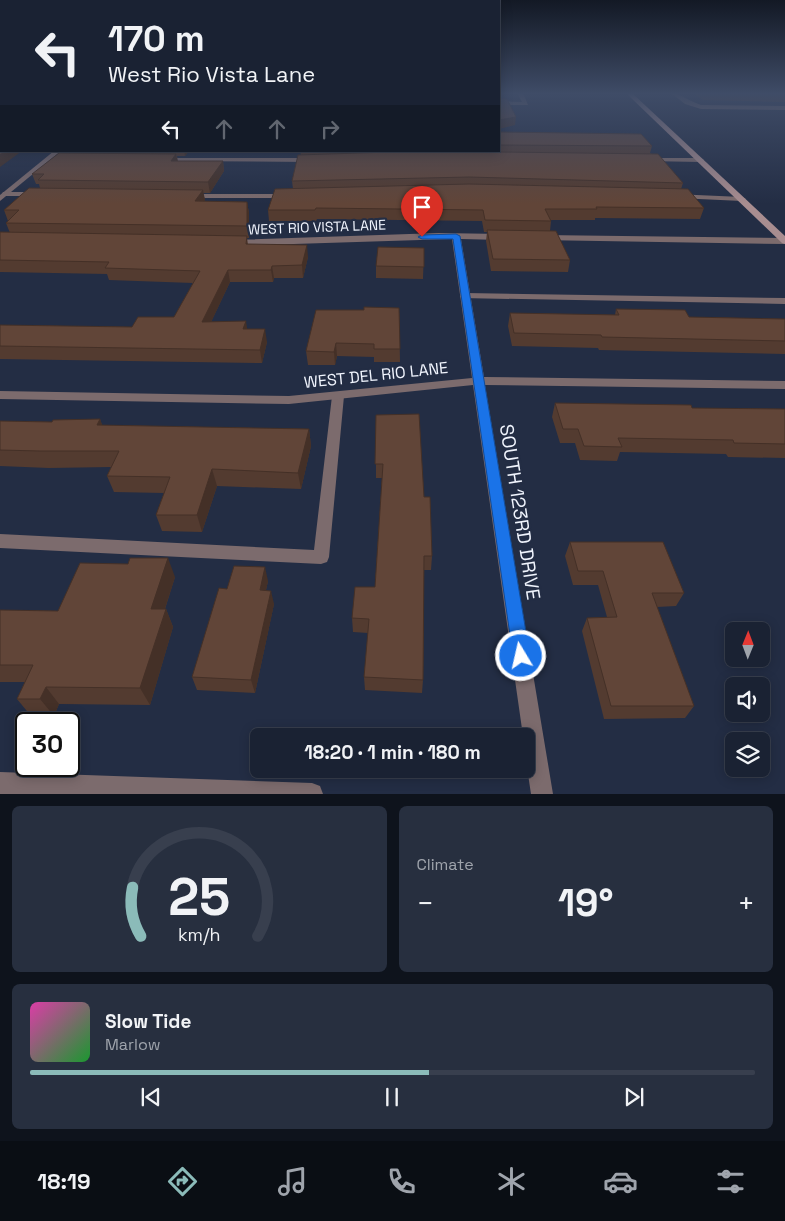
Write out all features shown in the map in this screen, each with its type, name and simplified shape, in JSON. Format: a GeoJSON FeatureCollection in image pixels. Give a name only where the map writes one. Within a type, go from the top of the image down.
{"type":"FeatureCollection","features":[{"type":"Feature","properties":{"kind":"main road"},"geometry":{"type":"LineString","coordinates":[[669,130],[785,241]]}},
{"type":"Feature","properties":{"kind":"street"},"geometry":{"type":"LineString","coordinates":[[215,160],[220,152]]}},
{"type":"Feature","properties":{"kind":"street"},"geometry":{"type":"LineString","coordinates":[[3,196],[49,159],[58,155]]}},
{"type":"Feature","properties":{"kind":"street"},"geometry":{"type":"LineString","coordinates":[[636,159],[701,160]]}},
{"type":"Feature","properties":{"kind":"street"},"geometry":{"type":"LineString","coordinates":[[156,160],[324,160]]}},
{"type":"Feature","properties":{"kind":"street"},"geometry":{"type":"LineString","coordinates":[[3,196],[44,194]]}},
{"type":"Feature","properties":{"kind":"street"},"geometry":{"type":"LineString","coordinates":[[180,196],[300,196]]}},
{"type":"Feature","properties":{"kind":"street"},"geometry":{"type":"LineString","coordinates":[[666,196],[742,199]]}},
{"type":"Feature","properties":{"kind":"street","name":"WEST RIO VISTA LANE"},"geometry":{"type":"LineString","coordinates":[[225,242],[456,236],[516,237]]}},
{"type":"Feature","properties":{"kind":"street","name":"SOUTH 123RD DRIVE"},"geometry":{"type":"LineString","coordinates":[[456,236],[542,794]]}},
{"type":"Feature","properties":{"kind":"street"},"geometry":{"type":"LineString","coordinates":[[536,238],[785,241]]}},
{"type":"Feature","properties":{"kind":"street"},"geometry":{"type":"LineString","coordinates":[[465,296],[785,301]]}},
{"type":"Feature","properties":{"kind":"street","name":"WEST DEL RIO LANE"},"geometry":{"type":"LineString","coordinates":[[0,395],[265,400],[338,396],[478,381],[785,385]]}},
{"type":"Feature","properties":{"kind":"street"},"geometry":{"type":"LineString","coordinates":[[0,542],[321,557],[338,396]]}},
{"type":"Feature","properties":{"kind":"street"},"geometry":{"type":"LineString","coordinates":[[0,783],[312,794]]}},
{"type":"Feature","properties":{"kind":"building"},"geometry":{"type":"Polygon","coordinates":[[[500,132],[641,134],[652,146],[500,145],[500,132]]]}},
{"type":"Feature","properties":{"kind":"building"},"geometry":{"type":"Polygon","coordinates":[[[390,152],[658,154],[683,183],[469,177],[292,181],[298,155],[390,152]]]}},
{"type":"Feature","properties":{"kind":"building"},"geometry":{"type":"Polygon","coordinates":[[[59,153],[176,154],[171,161],[223,161],[208,182],[38,180],[44,174],[32,174],[59,153]]]}},
{"type":"Feature","properties":{"kind":"building"},"geometry":{"type":"Polygon","coordinates":[[[469,184],[688,189],[704,208],[596,207],[597,209],[545,209],[551,221],[485,220],[483,210],[316,208],[315,210],[268,210],[275,189],[469,184]]]}},
{"type":"Feature","properties":{"kind":"building"},"geometry":{"type":"Polygon","coordinates":[[[29,188],[203,190],[195,201],[247,202],[247,226],[6,223],[19,210],[4,210],[29,188]]]}},
{"type":"Feature","properties":{"kind":"building"},"geometry":{"type":"Polygon","coordinates":[[[487,230],[556,231],[570,260],[493,259],[487,230]]]}},
{"type":"Feature","properties":{"kind":"building"},"geometry":{"type":"Polygon","coordinates":[[[0,232],[247,236],[246,244],[307,245],[302,265],[272,266],[271,270],[228,270],[202,322],[246,321],[243,329],[265,329],[260,350],[0,346],[0,325],[132,327],[138,317],[174,317],[200,271],[105,268],[109,262],[0,260],[0,232]]]}},
{"type":"Feature","properties":{"kind":"building"},"geometry":{"type":"Polygon","coordinates":[[[378,247],[424,248],[424,267],[376,266],[378,247]]]}},
{"type":"Feature","properties":{"kind":"building"},"geometry":{"type":"Polygon","coordinates":[[[364,307],[399,308],[400,349],[374,349],[374,344],[336,343],[334,352],[306,351],[316,310],[364,310],[364,307]]]}},
{"type":"Feature","properties":{"kind":"building"},"geometry":{"type":"Polygon","coordinates":[[[616,309],[685,310],[689,317],[785,319],[785,341],[514,333],[510,313],[619,315],[616,309]]]}},
{"type":"Feature","properties":{"kind":"building"},"geometry":{"type":"Polygon","coordinates":[[[555,403],[691,405],[692,408],[785,409],[785,444],[734,443],[733,440],[618,438],[622,447],[584,446],[578,429],[563,429],[555,403]]]}},
{"type":"Feature","properties":{"kind":"building"},"geometry":{"type":"Polygon","coordinates":[[[419,414],[424,497],[430,497],[432,556],[424,556],[423,680],[364,677],[369,619],[352,618],[355,587],[375,587],[383,464],[375,464],[376,415],[419,414]]]}},
{"type":"Feature","properties":{"kind":"building"},"geometry":{"type":"Polygon","coordinates":[[[100,419],[97,425],[309,429],[298,473],[212,469],[197,515],[156,515],[170,477],[107,476],[119,451],[0,450],[0,421],[52,422],[53,420],[100,419]]]}},
{"type":"Feature","properties":{"kind":"building"},"geometry":{"type":"Polygon","coordinates":[[[570,542],[663,542],[684,593],[652,593],[694,706],[611,706],[587,618],[617,617],[603,571],[578,571],[570,542]]]}},
{"type":"Feature","properties":{"kind":"building"},"geometry":{"type":"Polygon","coordinates":[[[130,558],[168,558],[151,609],[166,609],[140,688],[46,687],[40,699],[17,699],[33,665],[0,665],[0,610],[58,611],[80,563],[128,564],[130,558]]]}},
{"type":"Feature","properties":{"kind":"building"},"geometry":{"type":"Polygon","coordinates":[[[234,566],[265,567],[260,590],[271,591],[251,680],[192,677],[219,588],[227,589],[234,566]]]}},
{"type":"Feature","properties":{"kind":"route"},"geometry":{"type":"LineString","coordinates":[[422,237],[456,236],[521,656]]}}]}
